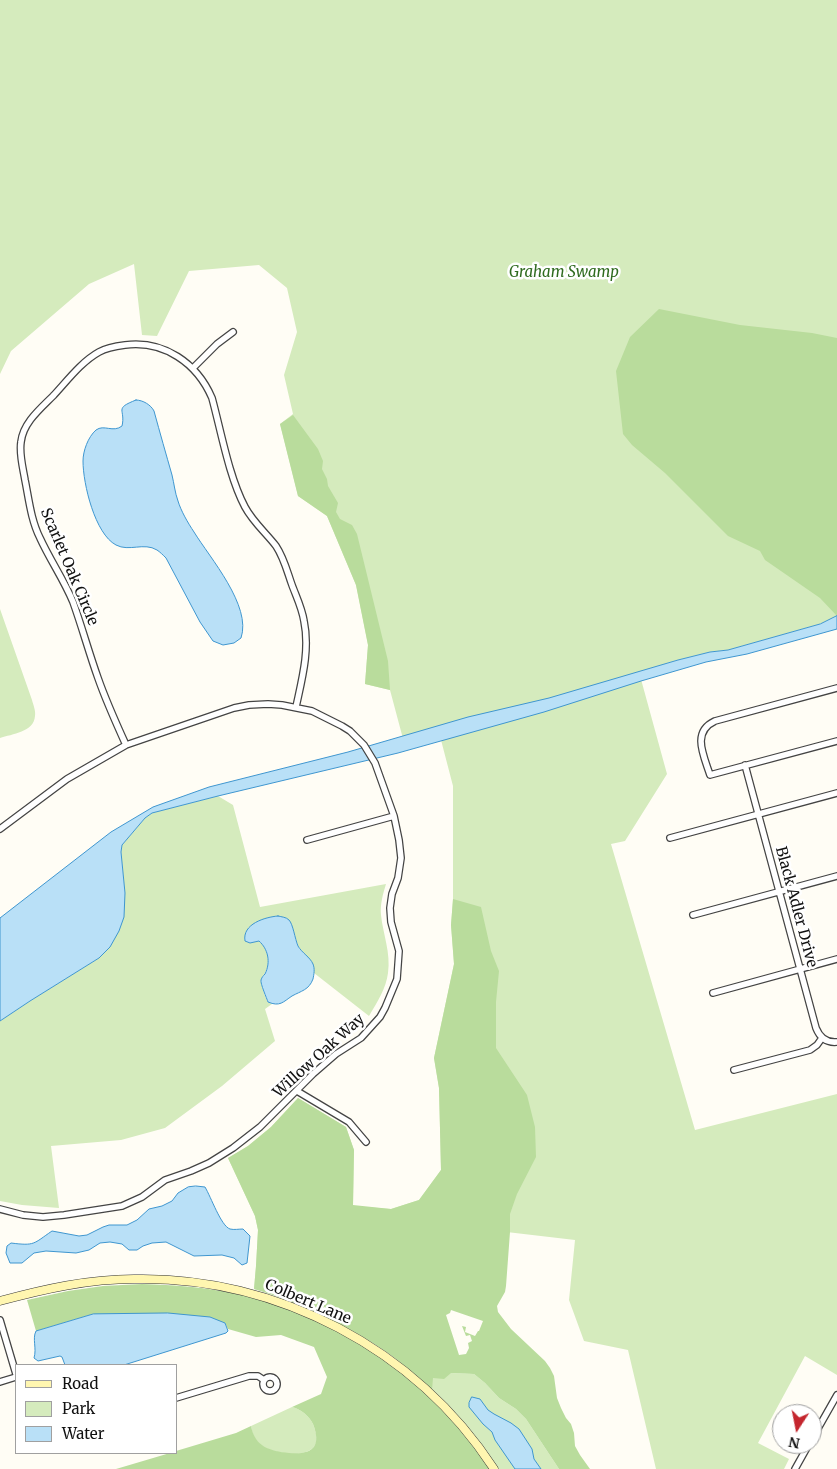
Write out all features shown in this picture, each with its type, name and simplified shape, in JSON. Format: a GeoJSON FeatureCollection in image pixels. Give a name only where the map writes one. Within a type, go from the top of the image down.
{"type":"FeatureCollection","features":[{"type":"Feature","properties":{"kind":"street"},"geometry":{"type":"LineString","coordinates":[[192,368],[217,344],[233,332]]}},
{"type":"Feature","properties":{"kind":"street","name":"Scarlet Oak Circle"},"geometry":{"type":"LineString","coordinates":[[126,745],[98,680],[73,602],[32,520],[21,459],[21,442],[26,427],[35,414],[80,367],[100,351],[119,346],[131,344],[147,345],[171,353],[192,368],[204,382],[212,398],[232,474],[245,507],[276,547],[287,567],[301,610],[306,634],[306,652],[296,708]]}},
{"type":"Feature","properties":{"kind":"street"},"geometry":{"type":"LineString","coordinates":[[837,688],[707,725],[701,734],[700,742],[710,775],[837,741]]}},
{"type":"Feature","properties":{"kind":"street","name":"Willow Oak Way"},"geometry":{"type":"LineString","coordinates":[[0,829],[67,779],[126,745],[194,720],[234,708],[268,704],[312,711],[342,726],[364,745],[376,763],[394,816],[402,858],[390,908],[391,922],[399,951],[397,980],[385,1008],[371,1028],[361,1038],[336,1054],[313,1074],[260,1127],[219,1157],[199,1168],[165,1180],[142,1197],[130,1203],[74,1214],[44,1217],[23,1215],[0,1209]]}},
{"type":"Feature","properties":{"kind":"street","name":"Black Adler Drive"},"geometry":{"type":"LineString","coordinates":[[745,766],[816,1028],[822,1038]]}},
{"type":"Feature","properties":{"kind":"street"},"geometry":{"type":"LineString","coordinates":[[670,838],[837,793]]}},
{"type":"Feature","properties":{"kind":"street"},"geometry":{"type":"LineString","coordinates":[[307,840],[394,816]]}},
{"type":"Feature","properties":{"kind":"street"},"geometry":{"type":"LineString","coordinates":[[692,915],[837,876]]}},
{"type":"Feature","properties":{"kind":"street"},"geometry":{"type":"LineString","coordinates":[[713,993],[837,959]]}},
{"type":"Feature","properties":{"kind":"street"},"geometry":{"type":"LineString","coordinates":[[734,1070],[810,1050],[822,1038],[830,1042],[837,1042]]}},
{"type":"Feature","properties":{"kind":"street"},"geometry":{"type":"LineString","coordinates":[[297,1091],[349,1122],[366,1142]]}},
{"type":"Feature","properties":{"kind":"street","name":"Colbert Lane"},"geometry":{"type":"LineString","coordinates":[[1,1298],[110,1280],[145,1279],[212,1284],[285,1304],[342,1329],[368,1344],[396,1364],[449,1411],[474,1440],[494,1469]]}},
{"type":"Feature","properties":{"kind":"street"},"geometry":{"type":"LineString","coordinates":[[0,1320],[15,1372]]}},
{"type":"Feature","properties":{"kind":"street"},"geometry":{"type":"LineString","coordinates":[[0,1382],[15,1376]]}},
{"type":"Feature","properties":{"kind":"street"},"geometry":{"type":"LineString","coordinates":[[178,1397],[249,1376],[255,1376],[264,1380]]}},
{"type":"Feature","properties":{"kind":"street"},"geometry":{"type":"LineString","coordinates":[[822,1421],[837,1395]]}},
{"type":"Feature","properties":{"kind":"street"},"geometry":{"type":"LineString","coordinates":[[795,1469],[803,1454]]}},
{"type":"Feature","properties":{"kind":"green space","name":"Graham Swamp"},"geometry":{"type":"Polygon","coordinates":[[[0,0],[837,0],[837,616],[820,624],[728,650],[710,652],[678,660],[639,672],[667,774],[625,841],[611,844],[695,1130],[837,1094],[837,1375],[805,1356],[779,1404],[772,1404],[772,1417],[758,1443],[772,1450],[772,1454],[779,1454],[789,1459],[784,1469],[656,1469],[628,1350],[584,1341],[569,1300],[575,1240],[481,1229],[436,1315],[451,1373],[474,1374],[499,1398],[516,1409],[526,1419],[559,1469],[498,1469],[478,1442],[434,1393],[388,1353],[359,1335],[310,1310],[254,1289],[258,1230],[255,1216],[228,1158],[248,1146],[271,1127],[298,1098],[346,1127],[354,1150],[353,1206],[391,1209],[419,1200],[441,1170],[439,1088],[434,1058],[454,964],[451,925],[453,899],[453,786],[441,740],[406,750],[390,690],[365,684],[368,645],[356,585],[327,516],[298,496],[280,424],[293,414],[284,375],[297,332],[287,288],[259,265],[189,271],[157,336],[142,335],[134,264],[89,284],[11,351],[0,374],[0,0]]]}},
{"type":"Feature","properties":{"kind":"green space"},"geometry":{"type":"Polygon","coordinates":[[[659,309],[740,325],[812,333],[837,338],[837,616],[820,598],[765,560],[760,551],[728,536],[665,473],[632,445],[623,434],[616,371],[630,337],[659,309]]]}},
{"type":"Feature","properties":{"kind":"green space"},"geometry":{"type":"Polygon","coordinates":[[[293,415],[318,449],[323,461],[322,469],[328,486],[338,503],[336,512],[340,519],[352,525],[357,534],[388,661],[390,690],[365,684],[368,645],[356,585],[327,516],[298,496],[280,424],[293,415]]]}},
{"type":"Feature","properties":{"kind":"green space"},"geometry":{"type":"Polygon","coordinates":[[[0,609],[32,700],[35,714],[34,721],[27,729],[0,738],[0,609]]]}},
{"type":"Feature","properties":{"kind":"green space"},"geometry":{"type":"Polygon","coordinates":[[[218,796],[233,805],[260,907],[386,884],[381,911],[389,966],[385,984],[378,1000],[369,1016],[314,973],[313,965],[298,945],[290,922],[279,917],[266,921],[244,939],[247,942],[259,941],[266,952],[268,964],[261,982],[268,1002],[272,1004],[265,1009],[275,1041],[222,1086],[165,1128],[121,1140],[51,1146],[59,1208],[0,1201],[0,1021],[99,958],[110,947],[125,893],[122,845],[145,818],[152,813],[218,796]]]}},
{"type":"Feature","properties":{"kind":"green space"},"geometry":{"type":"Polygon","coordinates":[[[453,899],[481,907],[491,951],[499,971],[496,1002],[496,1048],[527,1095],[535,1127],[536,1157],[517,1194],[510,1214],[506,1286],[505,1292],[497,1306],[498,1312],[511,1329],[550,1368],[554,1376],[557,1398],[574,1433],[575,1446],[590,1469],[559,1469],[526,1419],[516,1409],[499,1398],[474,1374],[451,1373],[444,1379],[433,1378],[432,1390],[394,1357],[358,1334],[288,1300],[254,1289],[258,1230],[255,1216],[228,1158],[248,1146],[271,1127],[298,1098],[346,1127],[354,1150],[353,1205],[391,1209],[419,1200],[441,1170],[439,1088],[434,1058],[454,964],[451,925],[453,899]],[[451,1310],[446,1315],[459,1355],[466,1354],[469,1348],[468,1343],[472,1341],[470,1335],[466,1336],[462,1326],[466,1327],[465,1332],[475,1336],[483,1321],[451,1310]]]}},
{"type":"Feature","properties":{"kind":"green space"},"geometry":{"type":"Polygon","coordinates":[[[142,1284],[201,1288],[256,1297],[318,1321],[375,1353],[427,1394],[451,1417],[491,1469],[116,1469],[167,1454],[178,1454],[178,1450],[236,1433],[251,1426],[256,1439],[264,1447],[289,1453],[309,1451],[313,1448],[316,1439],[313,1424],[304,1413],[292,1407],[321,1394],[327,1377],[314,1347],[281,1335],[256,1337],[228,1329],[225,1323],[93,1314],[36,1331],[27,1300],[103,1286],[142,1284]]]}},
{"type":"Feature","properties":{"kind":"green space"},"geometry":{"type":"Polygon","coordinates":[[[292,1407],[304,1413],[313,1424],[317,1438],[312,1448],[307,1452],[291,1454],[268,1449],[260,1444],[252,1432],[251,1426],[292,1407]]]}},
{"type":"Feature","properties":{"kind":"water"},"geometry":{"type":"Polygon","coordinates":[[[136,400],[147,403],[154,411],[181,509],[235,597],[241,612],[243,625],[241,638],[234,643],[223,645],[213,641],[200,622],[166,558],[162,554],[157,550],[147,547],[126,548],[116,545],[109,539],[96,520],[85,482],[83,457],[88,440],[99,428],[115,429],[122,426],[123,408],[125,405],[136,400]]]}},
{"type":"Feature","properties":{"kind":"water"},"geometry":{"type":"Polygon","coordinates":[[[837,616],[837,629],[747,654],[706,662],[544,712],[398,753],[152,813],[145,818],[122,845],[125,893],[124,917],[110,947],[99,958],[0,1021],[0,918],[111,832],[153,807],[209,787],[348,752],[468,717],[549,698],[678,660],[710,652],[728,650],[820,624],[837,616]]]}},
{"type":"Feature","properties":{"kind":"water"},"geometry":{"type":"Polygon","coordinates":[[[278,916],[289,920],[298,946],[312,962],[314,972],[313,979],[307,988],[284,1002],[276,1004],[268,1002],[261,982],[268,965],[266,952],[259,941],[250,943],[245,941],[245,935],[251,926],[261,920],[278,916]]]}},
{"type":"Feature","properties":{"kind":"water"},"geometry":{"type":"Polygon","coordinates":[[[188,1187],[205,1187],[223,1223],[227,1227],[230,1229],[243,1229],[250,1236],[247,1263],[242,1265],[234,1258],[222,1255],[194,1256],[166,1242],[152,1243],[137,1250],[129,1250],[122,1244],[100,1243],[89,1250],[76,1253],[46,1251],[34,1253],[22,1263],[10,1263],[6,1253],[7,1246],[11,1243],[30,1244],[52,1231],[79,1236],[87,1235],[109,1225],[127,1225],[137,1220],[149,1209],[162,1206],[172,1201],[178,1193],[188,1187]]]}},
{"type":"Feature","properties":{"kind":"water"},"geometry":{"type":"Polygon","coordinates":[[[168,1313],[210,1317],[225,1323],[228,1331],[127,1364],[65,1364],[60,1356],[38,1361],[34,1358],[34,1337],[36,1331],[93,1314],[168,1313]]]}},
{"type":"Feature","properties":{"kind":"water"},"geometry":{"type":"Polygon","coordinates":[[[472,1397],[480,1399],[488,1410],[519,1429],[532,1449],[534,1459],[541,1469],[515,1469],[495,1440],[492,1432],[469,1407],[472,1397]]]}}]}
